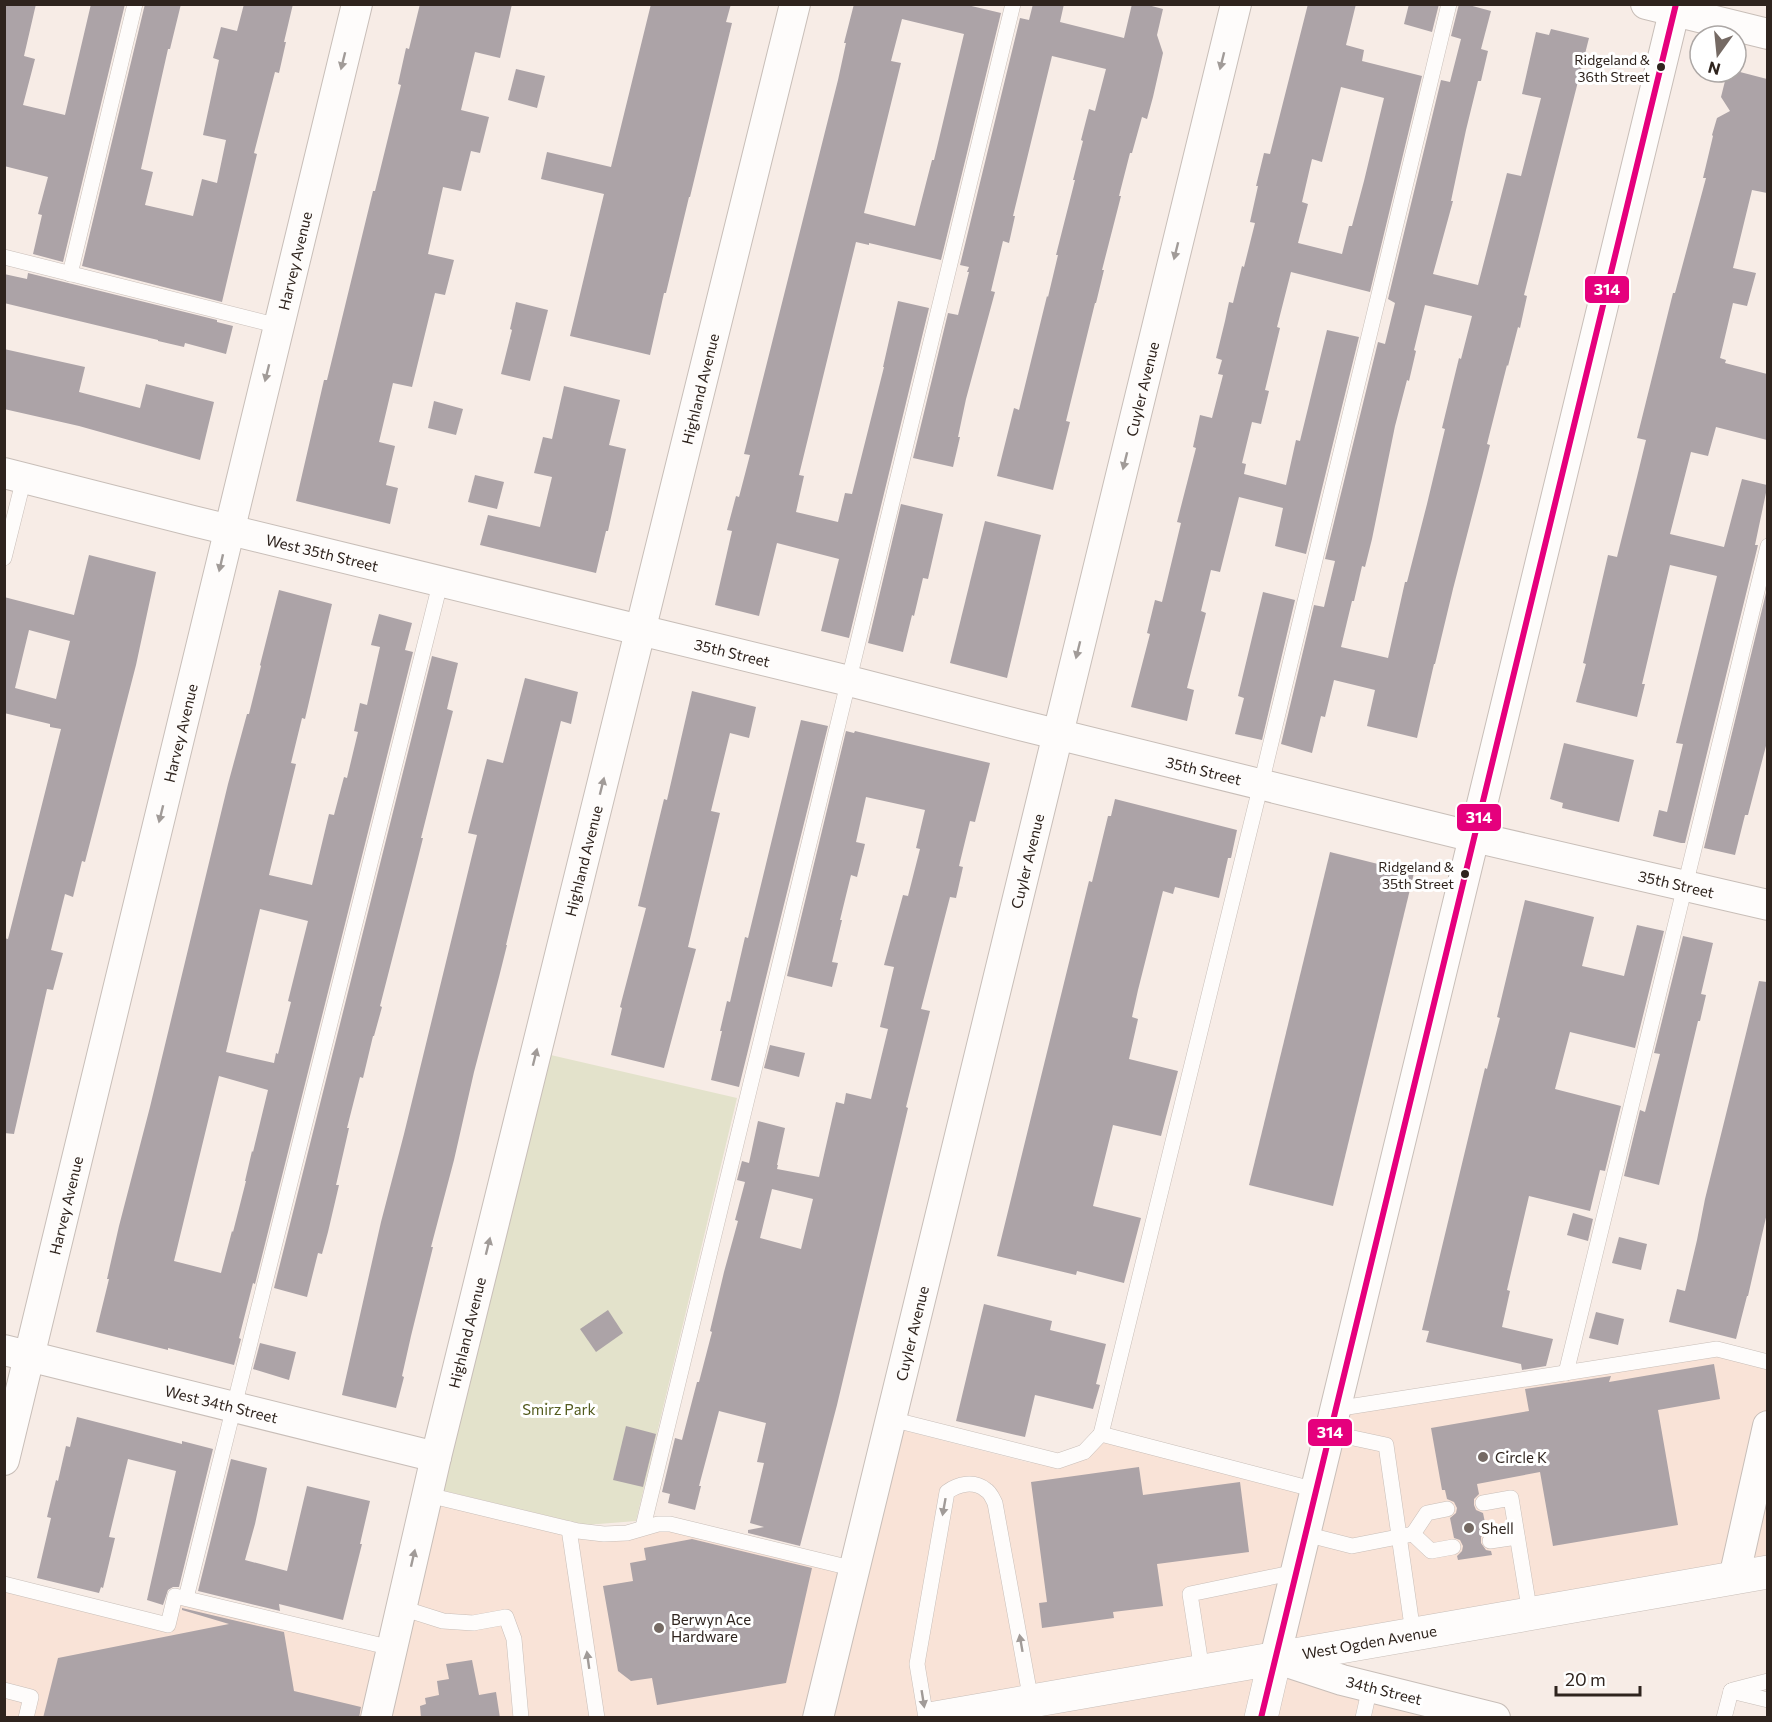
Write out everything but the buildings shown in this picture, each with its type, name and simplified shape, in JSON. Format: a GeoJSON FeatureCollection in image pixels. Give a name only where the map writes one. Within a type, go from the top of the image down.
{"type":"FeatureCollection","features":[{"type":"Feature","properties":{"kind":"main road","name":"West Ogden Avenue"},"geometry":{"type":"LineString","coordinates":[[935,1718],[1767,1572]]}},
{"type":"Feature","properties":{"kind":"main road"},"geometry":{"type":"LineString","coordinates":[[1261,1718],[1275,1658]]}},
{"type":"Feature","properties":{"kind":"street","name":"Harvey Avenue"},"geometry":{"type":"LineString","coordinates":[[4,1460],[17,1353],[229,530],[357,4]]}},
{"type":"Feature","properties":{"kind":"street","name":"Highland Avenue"},"geometry":{"type":"LineString","coordinates":[[376,1718],[436,1457],[795,4]]}},
{"type":"Feature","properties":{"kind":"street","name":"Cuyler Avenue"},"geometry":{"type":"LineString","coordinates":[[818,1718],[1236,4]]}},
{"type":"Feature","properties":{"kind":"street"},"geometry":{"type":"LineString","coordinates":[[1275,1658],[1474,837],[1666,7],[1767,34]]}},
{"type":"Feature","properties":{"kind":"street","name":"West 35th Street"},"geometry":{"type":"LineString","coordinates":[[14,475],[641,630]]}},
{"type":"Feature","properties":{"kind":"street","name":"35th Street"},"geometry":{"type":"LineString","coordinates":[[641,630],[1474,837],[1767,905]]}},
{"type":"Feature","properties":{"kind":"street","name":"West 34th Street"},"geometry":{"type":"LineString","coordinates":[[17,1353],[436,1457]]}},
{"type":"Feature","properties":{"kind":"street"},"geometry":{"type":"LineString","coordinates":[[1734,1578],[1767,1426]]}},
{"type":"Feature","properties":{"kind":"street","name":"34th Street"},"geometry":{"type":"LineString","coordinates":[[1275,1658],[1342,1680],[1495,1718]]}},
{"type":"Feature","properties":{"kind":"lane"},"geometry":{"type":"LineString","coordinates":[[70,273],[135,4]]}},
{"type":"Feature","properties":{"kind":"lane"},"geometry":{"type":"LineString","coordinates":[[643,1527],[1013,4]]}},
{"type":"Feature","properties":{"kind":"lane"},"geometry":{"type":"LineString","coordinates":[[891,1419],[1058,1461],[1084,1452],[1101,1434],[1449,4]]}},
{"type":"Feature","properties":{"kind":"lane"},"geometry":{"type":"LineString","coordinates":[[4,257],[279,326]]}},
{"type":"Feature","properties":{"kind":"lane"},"geometry":{"type":"LineString","coordinates":[[4,558],[14,475]]}},
{"type":"Feature","properties":{"kind":"lane"},"geometry":{"type":"LineString","coordinates":[[1566,1373],[1767,546]]}},
{"type":"Feature","properties":{"kind":"lane"},"geometry":{"type":"LineString","coordinates":[[186,1599],[441,580]]}},
{"type":"Feature","properties":{"kind":"lane"},"geometry":{"type":"LineString","coordinates":[[1332,1421],[1566,1373],[1717,1349],[1767,1362]]}},
{"type":"Feature","properties":{"kind":"lane"},"geometry":{"type":"LineString","coordinates":[[1332,1421],[1386,1445],[1406,1535],[1413,1634]]}},
{"type":"Feature","properties":{"kind":"lane"},"geometry":{"type":"LineString","coordinates":[[1101,1434],[1316,1490]]}},
{"type":"Feature","properties":{"kind":"lane"},"geometry":{"type":"LineString","coordinates":[[926,1718],[917,1664],[947,1492],[958,1484],[973,1485],[986,1490],[995,1503],[1031,1701]]}},
{"type":"Feature","properties":{"kind":"lane"},"geometry":{"type":"LineString","coordinates":[[428,1495],[568,1528],[604,1534],[627,1533],[643,1527],[670,1524],[855,1569]]}},
{"type":"Feature","properties":{"kind":"lane"},"geometry":{"type":"LineString","coordinates":[[1483,1503],[1511,1498],[1530,1614]]}},
{"type":"Feature","properties":{"kind":"lane"},"geometry":{"type":"LineString","coordinates":[[1305,1534],[1352,1546],[1406,1535],[1427,1513],[1447,1509]]}},
{"type":"Feature","properties":{"kind":"lane"},"geometry":{"type":"LineString","coordinates":[[568,1528],[597,1718]]}},
{"type":"Feature","properties":{"kind":"lane"},"geometry":{"type":"LineString","coordinates":[[1406,1535],[1431,1551],[1454,1547]]}},
{"type":"Feature","properties":{"kind":"lane"},"geometry":{"type":"LineString","coordinates":[[1490,1541],[1517,1537]]}},
{"type":"Feature","properties":{"kind":"lane"},"geometry":{"type":"LineString","coordinates":[[1202,1671],[1190,1594],[1296,1572]]}},
{"type":"Feature","properties":{"kind":"lane"},"geometry":{"type":"LineString","coordinates":[[4,1584],[168,1625],[175,1596],[392,1648]]}},
{"type":"Feature","properties":{"kind":"lane"},"geometry":{"type":"LineString","coordinates":[[402,1608],[438,1621],[472,1623],[506,1617],[514,1639],[521,1718]]}},
{"type":"Feature","properties":{"kind":"lane"},"geometry":{"type":"LineString","coordinates":[[1731,1691],[1767,1681]]}},
{"type":"Feature","properties":{"kind":"lane"},"geometry":{"type":"LineString","coordinates":[[1363,1718],[1370,1687]]}},
{"type":"Feature","properties":{"kind":"lane"},"geometry":{"type":"LineString","coordinates":[[4,1690],[31,1697],[26,1718]]}},
{"type":"Feature","properties":{"kind":"lane"},"geometry":{"type":"LineString","coordinates":[[1731,1691],[1767,1700]]}},
{"type":"Feature","properties":{"kind":"lane"},"geometry":{"type":"LineString","coordinates":[[1724,1718],[1731,1691]]}},
{"type":"Feature","properties":{"kind":"shaded area"},"geometry":{"type":"Polygon","coordinates":[[[1710,1345],[1767,1359],[1767,1563],[1274,1650],[1256,1717],[5,1718],[5,1588],[173,1630],[180,1602],[398,1654],[433,1500],[584,1538],[665,1530],[857,1574],[890,1427],[1031,1463],[1106,1442],[1306,1494],[1331,1406],[1710,1345]]]}},
{"type":"Feature","properties":{"kind":"shaded area"},"geometry":{"type":"Polygon","coordinates":[[[1281,1667],[1453,1718],[1269,1718],[1281,1667]]]}},
{"type":"Feature","properties":{"kind":"green space","name":"Smirz Park"},"geometry":{"type":"Polygon","coordinates":[[[542,1053],[737,1098],[636,1521],[586,1525],[437,1489],[542,1053]]]}},
{"type":"Feature","properties":{"kind":"transit line","name":"314"},"geometry":{"type":"LineString","coordinates":[[1261,1718],[1676,4]]}},
{"type":"Feature","properties":{"kind":"place","name":"Ridgeland & 36th Street"},"geometry":{"type":"Point","coordinates":[1661,67]}},
{"type":"Feature","properties":{"kind":"place","name":"Ridgeland & 35th Street"},"geometry":{"type":"Point","coordinates":[1465,874]}},
{"type":"Feature","properties":{"kind":"place","name":"Circle K"},"geometry":{"type":"Point","coordinates":[1483,1457]}},
{"type":"Feature","properties":{"kind":"place","name":"Shell"},"geometry":{"type":"Point","coordinates":[1469,1528]}},
{"type":"Feature","properties":{"kind":"place","name":"Berwyn Ace Hardware"},"geometry":{"type":"Point","coordinates":[659,1628]}}]}
